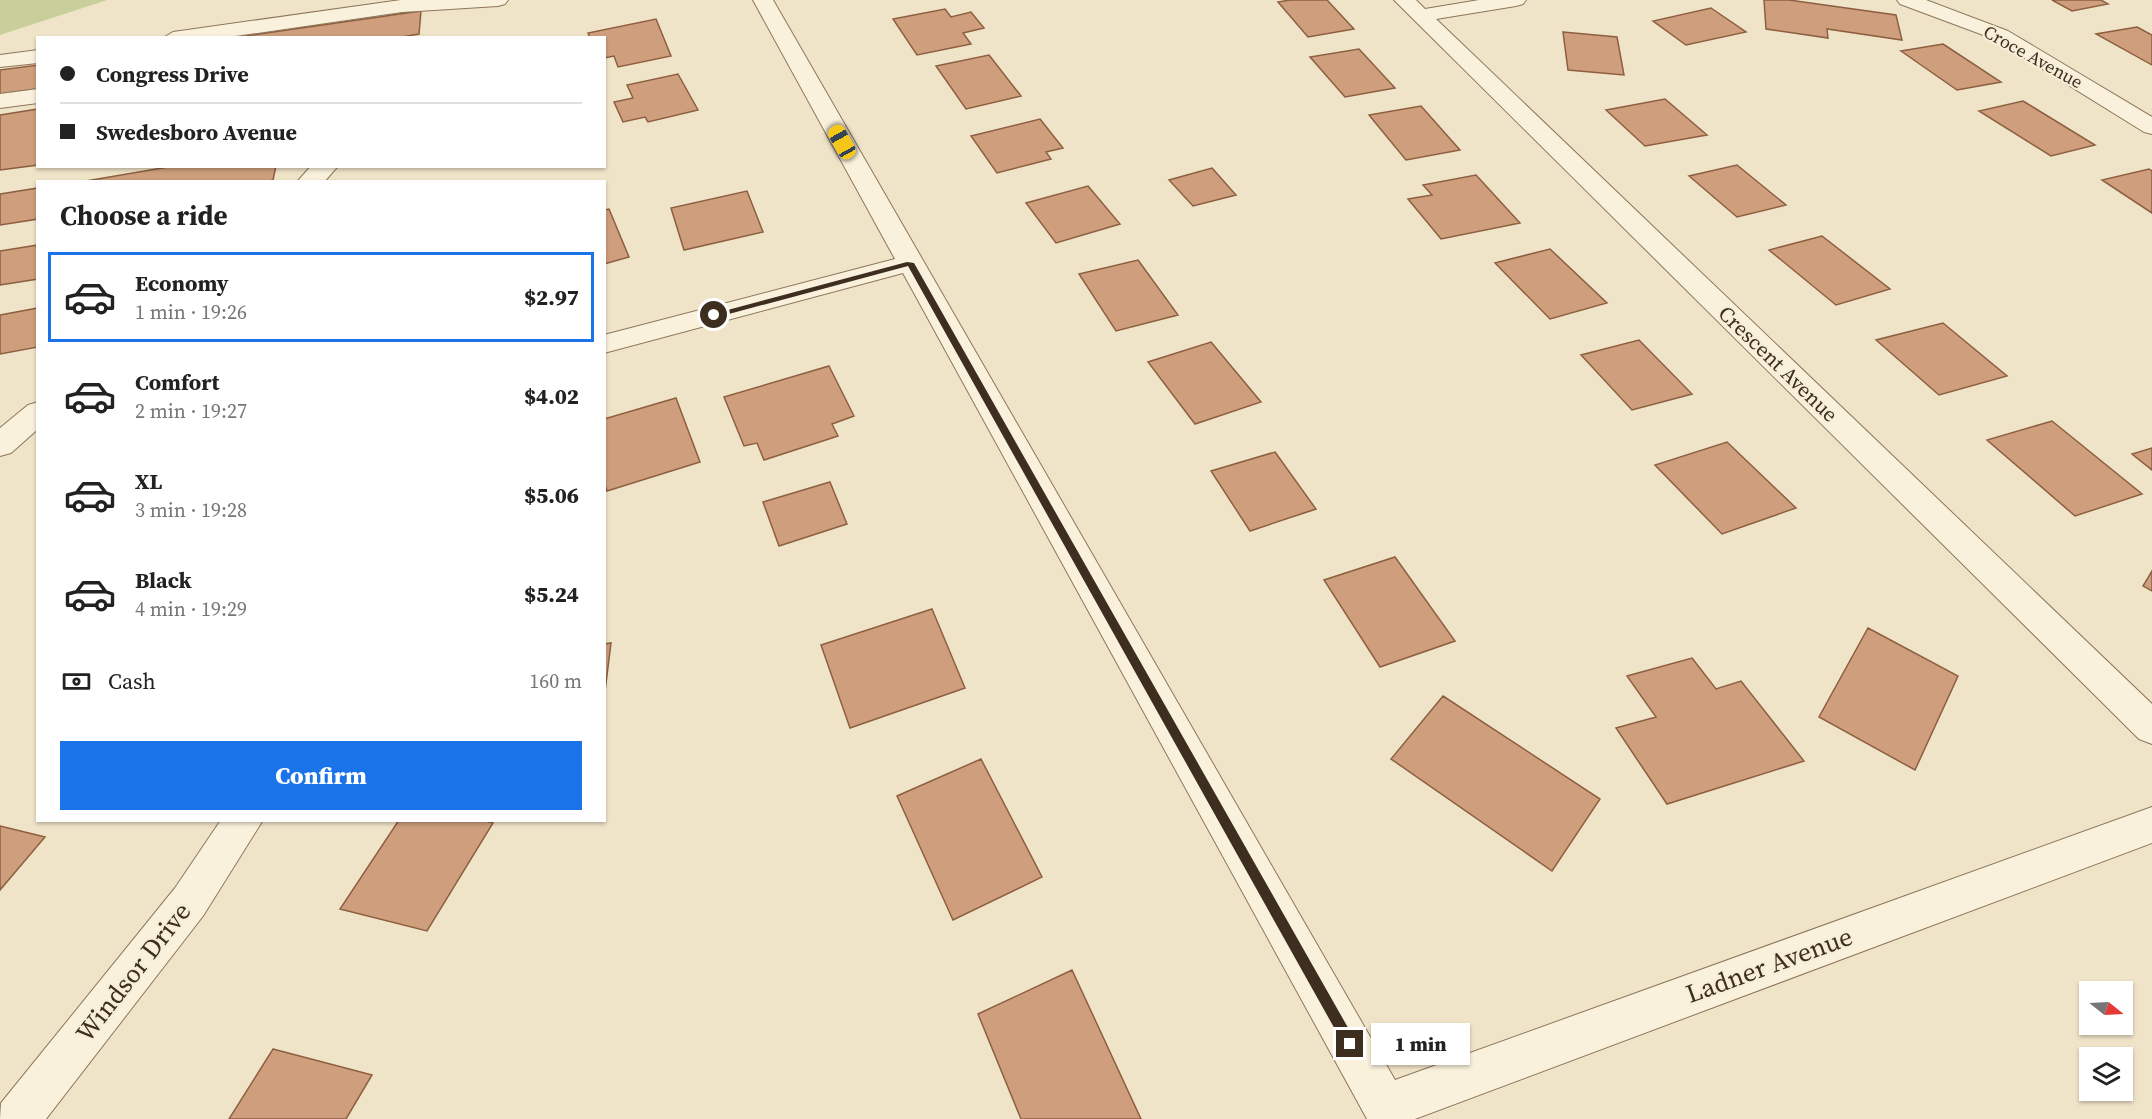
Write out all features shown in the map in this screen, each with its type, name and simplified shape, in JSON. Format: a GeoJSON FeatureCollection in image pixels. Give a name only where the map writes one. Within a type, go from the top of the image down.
{"type":"FeatureCollection","features":[{"type":"Feature","properties":{"kind":"street"},"geometry":{"type":"LineString","coordinates":[[187,36],[402,6],[498,0]]}},
{"type":"Feature","properties":{"kind":"street"},"geometry":{"type":"LineString","coordinates":[[764,0],[1389,1112]]}},
{"type":"Feature","properties":{"kind":"street"},"geometry":{"type":"LineString","coordinates":[[1412,8],[1516,0]]}},
{"type":"Feature","properties":{"kind":"street","name":"Croce Avenue"},"geometry":{"type":"LineString","coordinates":[[1907,0],[2001,35],[2152,127]]}},
{"type":"Feature","properties":{"kind":"street","name":"Crescent Avenue"},"geometry":{"type":"LineString","coordinates":[[1412,8],[2152,728]]}},
{"type":"Feature","properties":{"kind":"street"},"geometry":{"type":"LineString","coordinates":[[0,61],[36,56]]}},
{"type":"Feature","properties":{"kind":"street"},"geometry":{"type":"LineString","coordinates":[[0,101],[36,96]]}},
{"type":"Feature","properties":{"kind":"street"},"geometry":{"type":"LineString","coordinates":[[311,180],[325,168]]}},
{"type":"Feature","properties":{"kind":"street"},"geometry":{"type":"LineString","coordinates":[[606,343],[910,263]]}},
{"type":"Feature","properties":{"kind":"street"},"geometry":{"type":"LineString","coordinates":[[0,444],[36,414]]}},
{"type":"Feature","properties":{"kind":"street","name":"Windsor Drive"},"geometry":{"type":"LineString","coordinates":[[17,1119],[189,902],[243,822]]}},
{"type":"Feature","properties":{"kind":"street","name":"Ladner Avenue"},"geometry":{"type":"LineString","coordinates":[[1389,1112],[2152,825]]}},
{"type":"Feature","properties":{"kind":"green space"},"geometry":{"type":"Polygon","coordinates":[[[0,0],[107,0],[0,35],[0,0]]]}},
{"type":"Feature","properties":{"kind":"building"},"geometry":{"type":"Polygon","coordinates":[[[1327,0],[1354,29],[1308,37],[1278,2],[1327,0]]]}},
{"type":"Feature","properties":{"kind":"building"},"geometry":{"type":"Polygon","coordinates":[[[1764,0],[1789,0],[1896,15],[1902,40],[1827,29],[1828,38],[1766,29],[1764,0]]]}},
{"type":"Feature","properties":{"kind":"building"},"geometry":{"type":"Polygon","coordinates":[[[2052,0],[2101,0],[2108,4],[2072,11],[2052,0]]]}},
{"type":"Feature","properties":{"kind":"building"},"geometry":{"type":"Polygon","coordinates":[[[1711,8],[1746,32],[1686,45],[1653,21],[1711,8]]]}},
{"type":"Feature","properties":{"kind":"building"},"geometry":{"type":"Polygon","coordinates":[[[945,9],[951,17],[971,12],[984,28],[963,33],[971,44],[917,55],[893,19],[945,9]]]}},
{"type":"Feature","properties":{"kind":"building"},"geometry":{"type":"Polygon","coordinates":[[[421,11],[419,34],[408,36],[246,36],[421,11]]]}},
{"type":"Feature","properties":{"kind":"building"},"geometry":{"type":"Polygon","coordinates":[[[656,19],[671,56],[618,67],[614,56],[606,58],[606,36],[589,36],[588,33],[656,19]]]}},
{"type":"Feature","properties":{"kind":"building"},"geometry":{"type":"Polygon","coordinates":[[[2137,27],[2152,35],[2152,65],[2096,34],[2137,27]]]}},
{"type":"Feature","properties":{"kind":"building"},"geometry":{"type":"Polygon","coordinates":[[[1563,32],[1617,37],[1624,75],[1568,70],[1563,32]]]}},
{"type":"Feature","properties":{"kind":"building"},"geometry":{"type":"Polygon","coordinates":[[[1943,44],[2001,82],[1957,90],[1901,51],[1943,44]]]}},
{"type":"Feature","properties":{"kind":"building"},"geometry":{"type":"Polygon","coordinates":[[[1359,49],[1395,88],[1345,97],[1310,57],[1359,49]]]}},
{"type":"Feature","properties":{"kind":"building"},"geometry":{"type":"Polygon","coordinates":[[[989,55],[1021,96],[966,109],[936,66],[989,55]]]}},
{"type":"Feature","properties":{"kind":"building"},"geometry":{"type":"Polygon","coordinates":[[[36,65],[36,89],[0,94],[0,70],[36,65]]]}},
{"type":"Feature","properties":{"kind":"building"},"geometry":{"type":"Polygon","coordinates":[[[678,74],[698,110],[648,122],[645,117],[623,122],[614,102],[633,98],[627,85],[678,74]]]}},
{"type":"Feature","properties":{"kind":"building"},"geometry":{"type":"Polygon","coordinates":[[[1665,99],[1707,135],[1645,146],[1606,110],[1665,99]]]}},
{"type":"Feature","properties":{"kind":"building"},"geometry":{"type":"Polygon","coordinates":[[[2023,101],[2095,145],[2051,156],[1979,111],[2023,101]]]}},
{"type":"Feature","properties":{"kind":"building"},"geometry":{"type":"Polygon","coordinates":[[[1421,106],[1460,150],[1406,160],[1369,115],[1421,106]]]}},
{"type":"Feature","properties":{"kind":"building"},"geometry":{"type":"Polygon","coordinates":[[[36,109],[36,165],[0,170],[0,115],[36,109]]]}},
{"type":"Feature","properties":{"kind":"building"},"geometry":{"type":"Polygon","coordinates":[[[1040,119],[1063,148],[1046,152],[1051,159],[997,173],[971,136],[1040,119]]]}},
{"type":"Feature","properties":{"kind":"building"},"geometry":{"type":"Polygon","coordinates":[[[1737,165],[1786,205],[1737,217],[1689,176],[1737,165]]]}},
{"type":"Feature","properties":{"kind":"building"},"geometry":{"type":"Polygon","coordinates":[[[162,168],[276,168],[273,180],[92,180],[162,168]]]}},
{"type":"Feature","properties":{"kind":"building"},"geometry":{"type":"Polygon","coordinates":[[[1212,168],[1236,195],[1193,206],[1169,180],[1212,168]]]}},
{"type":"Feature","properties":{"kind":"building"},"geometry":{"type":"Polygon","coordinates":[[[2149,169],[2152,171],[2152,213],[2102,180],[2149,169]]]}},
{"type":"Feature","properties":{"kind":"building"},"geometry":{"type":"Polygon","coordinates":[[[1476,175],[1520,223],[1441,239],[1408,199],[1432,195],[1423,185],[1476,175]]]}},
{"type":"Feature","properties":{"kind":"building"},"geometry":{"type":"Polygon","coordinates":[[[1088,186],[1120,224],[1056,243],[1026,203],[1088,186]]]}},
{"type":"Feature","properties":{"kind":"building"},"geometry":{"type":"Polygon","coordinates":[[[36,188],[36,219],[0,225],[0,194],[36,188]]]}},
{"type":"Feature","properties":{"kind":"building"},"geometry":{"type":"Polygon","coordinates":[[[747,191],[763,232],[684,250],[671,208],[747,191]]]}},
{"type":"Feature","properties":{"kind":"building"},"geometry":{"type":"Polygon","coordinates":[[[609,209],[629,257],[606,263],[606,210],[609,209]]]}},
{"type":"Feature","properties":{"kind":"building"},"geometry":{"type":"Polygon","coordinates":[[[1822,236],[1890,289],[1836,305],[1769,250],[1822,236]]]}},
{"type":"Feature","properties":{"kind":"building"},"geometry":{"type":"Polygon","coordinates":[[[36,245],[36,279],[0,285],[0,251],[36,245]]]}},
{"type":"Feature","properties":{"kind":"building"},"geometry":{"type":"Polygon","coordinates":[[[1550,249],[1607,303],[1550,319],[1495,263],[1550,249]]]}},
{"type":"Feature","properties":{"kind":"building"},"geometry":{"type":"Polygon","coordinates":[[[1138,260],[1178,315],[1116,331],[1079,274],[1138,260]]]}},
{"type":"Feature","properties":{"kind":"building"},"geometry":{"type":"Polygon","coordinates":[[[36,308],[36,347],[0,354],[0,315],[36,308]]]}},
{"type":"Feature","properties":{"kind":"building"},"geometry":{"type":"Polygon","coordinates":[[[1943,323],[2007,376],[1939,395],[1876,340],[1943,323]]]}},
{"type":"Feature","properties":{"kind":"building"},"geometry":{"type":"Polygon","coordinates":[[[1639,340],[1692,394],[1632,410],[1581,355],[1639,340]]]}},
{"type":"Feature","properties":{"kind":"building"},"geometry":{"type":"Polygon","coordinates":[[[1211,342],[1261,402],[1195,424],[1148,362],[1211,342]]]}},
{"type":"Feature","properties":{"kind":"building"},"geometry":{"type":"Polygon","coordinates":[[[829,366],[854,416],[832,424],[838,436],[764,460],[757,443],[744,446],[724,397],[829,366]]]}},
{"type":"Feature","properties":{"kind":"building"},"geometry":{"type":"Polygon","coordinates":[[[676,398],[700,462],[607,491],[606,418],[676,398]]]}},
{"type":"Feature","properties":{"kind":"building"},"geometry":{"type":"Polygon","coordinates":[[[2052,421],[2142,494],[2075,516],[1987,440],[2052,421]]]}},
{"type":"Feature","properties":{"kind":"building"},"geometry":{"type":"Polygon","coordinates":[[[1727,442],[1796,508],[1722,534],[1655,465],[1727,442]]]}},
{"type":"Feature","properties":{"kind":"building"},"geometry":{"type":"Polygon","coordinates":[[[2152,448],[2152,470],[2132,454],[2152,448]]]}},
{"type":"Feature","properties":{"kind":"building"},"geometry":{"type":"Polygon","coordinates":[[[1275,452],[1316,509],[1250,531],[1211,471],[1275,452]]]}},
{"type":"Feature","properties":{"kind":"building"},"geometry":{"type":"Polygon","coordinates":[[[830,482],[847,524],[779,546],[763,502],[830,482]]]}},
{"type":"Feature","properties":{"kind":"building"},"geometry":{"type":"Polygon","coordinates":[[[1395,557],[1455,641],[1380,667],[1324,580],[1395,557]]]}},
{"type":"Feature","properties":{"kind":"building"},"geometry":{"type":"Polygon","coordinates":[[[2152,571],[2152,591],[2143,586],[2152,571]]]}},
{"type":"Feature","properties":{"kind":"building"},"geometry":{"type":"Polygon","coordinates":[[[932,609],[965,688],[850,728],[821,645],[932,609]]]}},
{"type":"Feature","properties":{"kind":"building"},"geometry":{"type":"Polygon","coordinates":[[[1868,628],[1958,676],[1915,770],[1819,717],[1868,628]]]}},
{"type":"Feature","properties":{"kind":"building"},"geometry":{"type":"Polygon","coordinates":[[[611,643],[606,683],[606,644],[611,643]]]}},
{"type":"Feature","properties":{"kind":"building"},"geometry":{"type":"Polygon","coordinates":[[[1692,658],[1716,689],[1741,681],[1804,761],[1667,804],[1616,728],[1656,717],[1627,676],[1692,658]]]}},
{"type":"Feature","properties":{"kind":"building"},"geometry":{"type":"Polygon","coordinates":[[[1443,696],[1600,799],[1552,871],[1391,759],[1443,696]]]}},
{"type":"Feature","properties":{"kind":"building"},"geometry":{"type":"Polygon","coordinates":[[[981,759],[1042,877],[953,920],[897,796],[981,759]]]}},
{"type":"Feature","properties":{"kind":"building"},"geometry":{"type":"Polygon","coordinates":[[[398,822],[493,823],[427,931],[340,909],[398,822]]]}},
{"type":"Feature","properties":{"kind":"building"},"geometry":{"type":"Polygon","coordinates":[[[0,826],[45,837],[0,890],[0,826]]]}},
{"type":"Feature","properties":{"kind":"building"},"geometry":{"type":"Polygon","coordinates":[[[1072,970],[1141,1119],[1021,1119],[978,1014],[1072,970]]]}},
{"type":"Feature","properties":{"kind":"building"},"geometry":{"type":"Polygon","coordinates":[[[273,1049],[372,1075],[346,1119],[229,1119],[273,1049]]]}},
{"type":"Feature","properties":{"kind":"route"},"geometry":{"type":"LineString","coordinates":[[714,315],[910,263],[1350,1044]]}}]}
